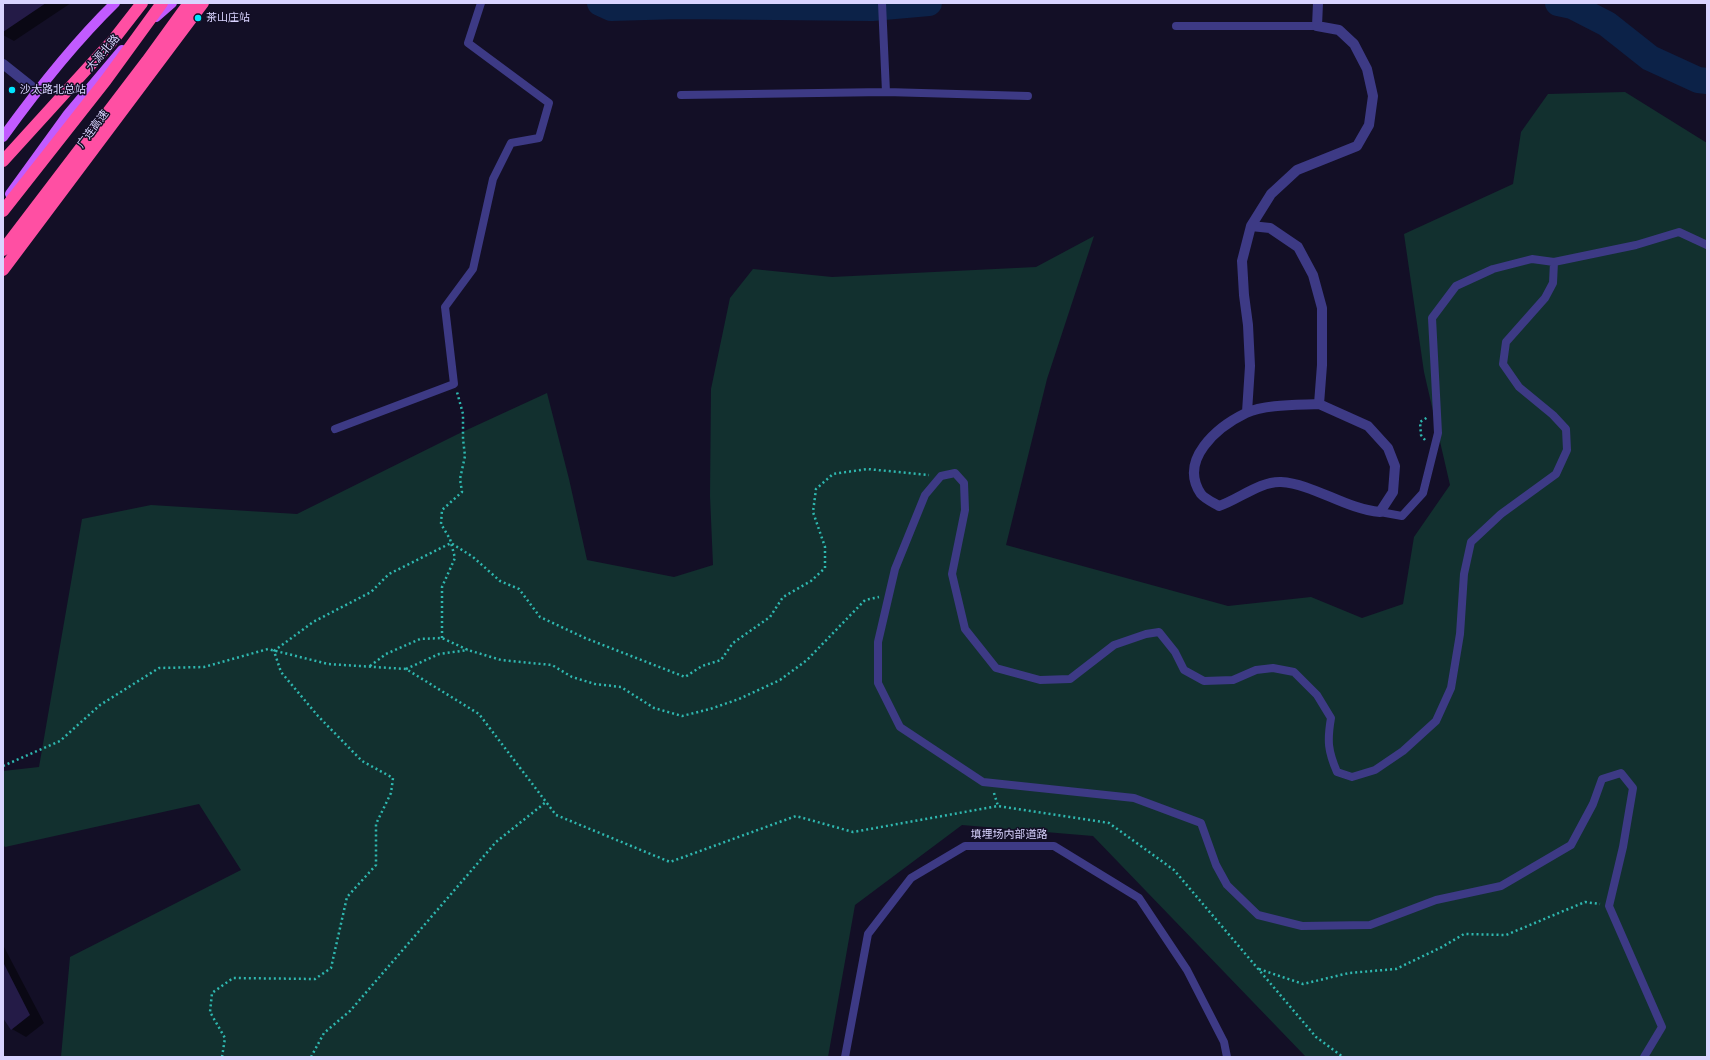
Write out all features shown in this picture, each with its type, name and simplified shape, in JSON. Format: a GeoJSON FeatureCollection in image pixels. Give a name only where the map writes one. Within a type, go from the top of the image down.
{"type":"FeatureCollection","features":[{"type":"Feature","properties":{"kind":"highway"},"geometry":{"type":"LineString","coordinates":[[3,161],[114,39],[142,3]]}},
{"type":"Feature","properties":{"kind":"highway","name":"广连高速"},"geometry":{"type":"LineString","coordinates":[[3,211],[106,80],[162,3]]}},
{"type":"Feature","properties":{"kind":"highway"},"geometry":{"type":"LineString","coordinates":[[3,250],[147,61],[189,3]]}},
{"type":"Feature","properties":{"kind":"highway","name":"广连高速"},"geometry":{"type":"LineString","coordinates":[[3,270],[203,3]]}},
{"type":"Feature","properties":{"kind":"main road"},"geometry":{"type":"LineString","coordinates":[[3,137],[77,43],[115,3]]}},
{"type":"Feature","properties":{"kind":"main road","name":"大源北路"},"geometry":{"type":"LineString","coordinates":[[3,204],[38,154],[99,76],[132,40],[172,3]]}},
{"type":"Feature","properties":{"kind":"street"},"geometry":{"type":"LineString","coordinates":[[1247,412],[1250,366],[1242,260],[1251,226],[1271,194],[1297,170],[1357,146],[1370,125],[1372,96],[1367,69],[1354,44],[1339,30],[1317,26],[1318,7]]}},
{"type":"Feature","properties":{"kind":"street"},"geometry":{"type":"LineString","coordinates":[[3,64],[38,91]]}},
{"type":"Feature","properties":{"kind":"street"},"geometry":{"type":"LineString","coordinates":[[1251,226],[1270,228],[1298,247],[1313,275],[1322,308],[1322,365],[1319,404]]}},
{"type":"Feature","properties":{"kind":"street"},"geometry":{"type":"LineString","coordinates":[[1319,404],[1368,426],[1388,448],[1395,466],[1393,492],[1380,512],[1348,505],[1306,488],[1280,482],[1255,488],[1232,502],[1219,506],[1202,495],[1193,476],[1197,455],[1216,432],[1247,412],[1282,405],[1319,404]]}},
{"type":"Feature","properties":{"kind":"lane"},"geometry":{"type":"LineString","coordinates":[[335,429],[454,384],[445,306],[473,269],[493,179],[511,143],[539,138],[549,103],[468,43],[481,3]]}},
{"type":"Feature","properties":{"kind":"lane"},"geometry":{"type":"LineString","coordinates":[[882,3],[886,92]]}},
{"type":"Feature","properties":{"kind":"lane"},"geometry":{"type":"LineString","coordinates":[[1176,26],[1317,26]]}},
{"type":"Feature","properties":{"kind":"lane"},"geometry":{"type":"LineString","coordinates":[[681,95],[886,92],[1028,96]]}},
{"type":"Feature","properties":{"kind":"lane"},"geometry":{"type":"LineString","coordinates":[[1380,512],[1402,516],[1423,493],[1438,433],[1432,318],[1456,286],[1493,269],[1532,259],[1554,262],[1636,245],[1679,232],[1707,245]]}},
{"type":"Feature","properties":{"kind":"lane"},"geometry":{"type":"LineString","coordinates":[[1554,262],[1553,283],[1545,298],[1506,342],[1503,364],[1520,388],[1553,415],[1566,429],[1567,450],[1556,474],[1501,514],[1471,542],[1464,574],[1460,634],[1451,688],[1436,721],[1403,751],[1375,770],[1352,777],[1337,772],[1329,753],[1328,736],[1331,718],[1317,695],[1294,672],[1273,668],[1256,670],[1233,680],[1204,681],[1184,670],[1175,652],[1159,632],[1146,634],[1114,645],[1070,679],[1040,680],[996,668],[965,629],[952,574],[965,510],[964,483],[955,473],[941,476],[925,495],[895,569],[878,642],[878,683],[900,727],[983,782],[1134,798],[1201,823],[1216,865],[1227,885],[1258,915],[1302,926],[1370,925],[1436,900],[1501,886],[1570,845],[1594,804],[1602,779],[1621,773],[1634,788],[1623,847],[1608,906],[1662,1028],[1644,1057]]}},
{"type":"Feature","properties":{"kind":"lane","name":"填埋场内部道路"},"geometry":{"type":"LineString","coordinates":[[845,1057],[868,934],[911,878],[965,846],[1054,846],[1139,898],[1187,970],[1224,1042],[1227,1057]]}},
{"type":"Feature","properties":{"kind":"path"},"geometry":{"type":"LineString","coordinates":[[442,638],[442,587],[455,558],[451,543],[441,524],[442,510],[462,492],[460,479],[465,456],[463,414],[454,384]]}},
{"type":"Feature","properties":{"kind":"path"},"geometry":{"type":"LineString","coordinates":[[451,543],[474,557],[500,581],[519,589],[540,617],[585,638],[685,677],[702,666],[721,660],[734,643],[770,617],[783,597],[811,581],[825,568],[824,547],[813,512],[816,489],[833,474],[867,469],[941,476]]}},
{"type":"Feature","properties":{"kind":"path"},"geometry":{"type":"LineString","coordinates":[[274,651],[313,622],[371,592],[389,574],[451,543]]}},
{"type":"Feature","properties":{"kind":"path"},"geometry":{"type":"LineString","coordinates":[[370,667],[386,654],[420,639],[442,638],[468,650],[501,660],[552,665],[572,677],[595,684],[621,687],[654,708],[682,716],[710,709],[739,699],[780,680],[807,660],[865,600],[889,594]]}},
{"type":"Feature","properties":{"kind":"path"},"geometry":{"type":"LineString","coordinates":[[3,766],[60,741],[100,705],[159,668],[204,667],[268,649],[328,664],[406,669],[439,654],[468,650]]}},
{"type":"Feature","properties":{"kind":"path"},"geometry":{"type":"LineString","coordinates":[[222,1057],[225,1038],[210,1012],[212,993],[233,978],[315,979],[330,968],[347,897],[376,865],[376,824],[391,793],[393,778],[362,762],[318,716],[281,672],[274,651]]}},
{"type":"Feature","properties":{"kind":"path"},"geometry":{"type":"LineString","coordinates":[[406,669],[479,714],[556,815],[670,862],[796,816],[853,832],[998,806],[1109,823],[1174,870],[1316,1037],[1343,1057]]}},
{"type":"Feature","properties":{"kind":"path"},"geometry":{"type":"LineString","coordinates":[[311,1057],[324,1033],[350,1011],[496,842],[546,802]]}},
{"type":"Feature","properties":{"kind":"path"},"geometry":{"type":"LineString","coordinates":[[1258,969],[1302,984],[1349,973],[1396,969],[1442,947],[1464,934],[1506,935],[1585,902],[1608,906]]}},
{"type":"Feature","properties":{"kind":"green space"},"geometry":{"type":"Polygon","coordinates":[[[1625,92],[1707,143],[1707,1057],[1306,1057],[1093,836],[962,825],[855,905],[828,1057],[61,1057],[70,957],[241,870],[199,804],[5,847],[3,845],[3,771],[39,767],[82,519],[151,505],[297,514],[458,434],[547,393],[569,479],[587,560],[674,577],[713,565],[710,496],[711,389],[730,298],[753,269],[832,277],[1036,267],[1094,236],[1047,379],[1006,545],[1228,606],[1311,597],[1362,618],[1403,604],[1414,537],[1450,485],[1424,372],[1404,234],[1513,184],[1521,132],[1548,94],[1625,92]]]}},
{"type":"Feature","properties":{"kind":"building"},"geometry":{"type":"Polygon","coordinates":[[[3,3],[46,3],[3,32],[3,3]]]}},
{"type":"Feature","properties":{"kind":"building"},"geometry":{"type":"Polygon","coordinates":[[[3,962],[30,1015],[11,1030],[3,1018],[3,962]]]}},
{"type":"Feature","properties":{"kind":"waterway"},"geometry":{"type":"LineString","coordinates":[[600,3],[611,8],[680,6],[872,8],[929,3]]}},
{"type":"Feature","properties":{"kind":"waterway"},"geometry":{"type":"LineString","coordinates":[[1558,3],[1572,6],[1607,24],[1650,58],[1698,80],[1707,81]]}},
{"type":"Feature","properties":{"kind":"place","name":"茶山庄站"},"geometry":{"type":"Point","coordinates":[198,18]}},
{"type":"Feature","properties":{"kind":"place","name":"沙太路北总站"},"geometry":{"type":"Point","coordinates":[12,90]}}]}
